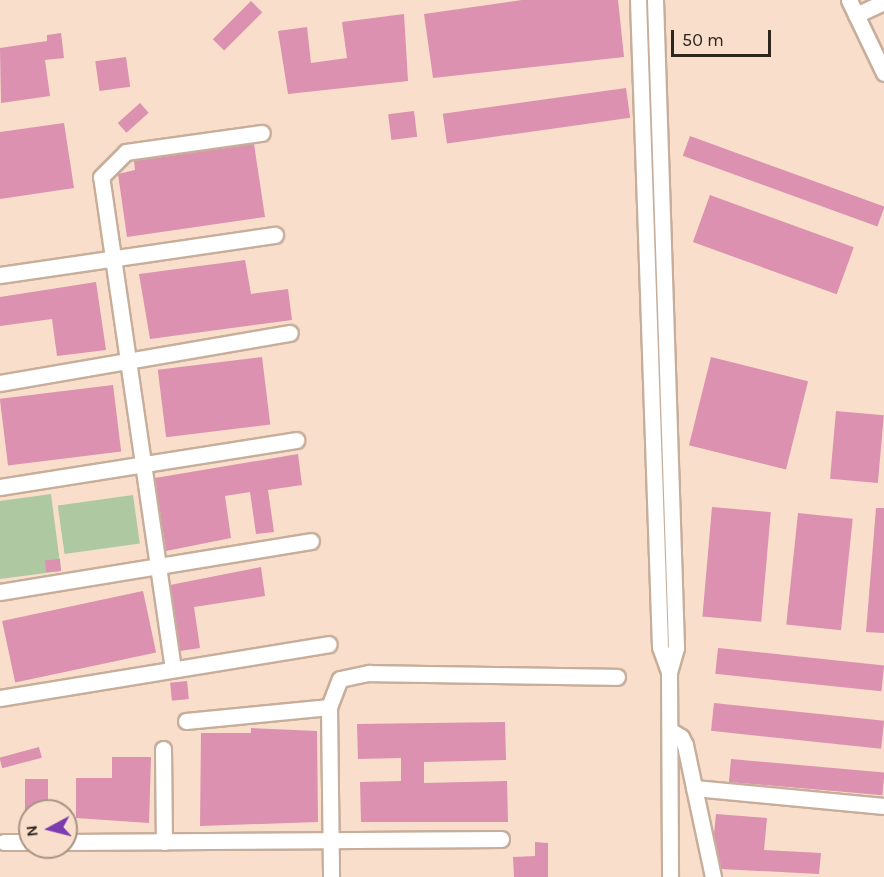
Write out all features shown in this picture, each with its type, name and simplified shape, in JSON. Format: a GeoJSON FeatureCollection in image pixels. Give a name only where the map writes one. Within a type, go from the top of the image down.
{"type":"FeatureCollection","features":[{"type":"Feature","properties":{"kind":"street"},"geometry":{"type":"LineString","coordinates":[[638,0],[650,47]]}},
{"type":"Feature","properties":{"kind":"street"},"geometry":{"type":"LineString","coordinates":[[655,0],[650,47],[676,648],[669,672],[671,731],[669,877]]}},
{"type":"Feature","properties":{"kind":"street"},"geometry":{"type":"LineString","coordinates":[[849,0],[879,55],[884,73]]}},
{"type":"Feature","properties":{"kind":"street"},"geometry":{"type":"LineString","coordinates":[[856,15],[884,2]]}},
{"type":"Feature","properties":{"kind":"street"},"geometry":{"type":"LineString","coordinates":[[173,669],[101,177],[126,152],[262,133]]}},
{"type":"Feature","properties":{"kind":"street"},"geometry":{"type":"LineString","coordinates":[[0,275],[275,235]]}},
{"type":"Feature","properties":{"kind":"street"},"geometry":{"type":"LineString","coordinates":[[0,383],[128,363],[290,333]]}},
{"type":"Feature","properties":{"kind":"street"},"geometry":{"type":"LineString","coordinates":[[0,487],[296,440]]}},
{"type":"Feature","properties":{"kind":"street"},"geometry":{"type":"LineString","coordinates":[[0,592],[311,541]]}},
{"type":"Feature","properties":{"kind":"street"},"geometry":{"type":"LineString","coordinates":[[0,698],[330,644]]}},
{"type":"Feature","properties":{"kind":"street"},"geometry":{"type":"LineString","coordinates":[[331,877],[328,707],[340,679],[369,673],[617,677]]}},
{"type":"Feature","properties":{"kind":"street"},"geometry":{"type":"LineString","coordinates":[[186,722],[328,707]]}},
{"type":"Feature","properties":{"kind":"street"},"geometry":{"type":"LineString","coordinates":[[671,731],[685,745],[713,877]]}},
{"type":"Feature","properties":{"kind":"street"},"geometry":{"type":"LineString","coordinates":[[163,749],[164,842]]}},
{"type":"Feature","properties":{"kind":"street"},"geometry":{"type":"LineString","coordinates":[[694,788],[884,806]]}},
{"type":"Feature","properties":{"kind":"street"},"geometry":{"type":"LineString","coordinates":[[78,842],[501,839]]}},
{"type":"Feature","properties":{"kind":"street"},"geometry":{"type":"LineString","coordinates":[[4,842],[18,842]]}},
{"type":"Feature","properties":{"kind":"green space"},"geometry":{"type":"Polygon","coordinates":[[[51,494],[61,571],[0,579],[0,501],[51,494]]]}},
{"type":"Feature","properties":{"kind":"green space"},"geometry":{"type":"Polygon","coordinates":[[[133,495],[140,544],[65,554],[58,506],[133,495]]]}},
{"type":"Feature","properties":{"kind":"building"},"geometry":{"type":"Polygon","coordinates":[[[522,0],[618,0],[624,57],[433,78],[424,14],[522,0]]]}},
{"type":"Feature","properties":{"kind":"building"},"geometry":{"type":"Polygon","coordinates":[[[251,1],[262,12],[224,50],[213,39],[251,1]]]}},
{"type":"Feature","properties":{"kind":"building"},"geometry":{"type":"Polygon","coordinates":[[[404,14],[408,81],[288,94],[278,31],[307,27],[311,63],[347,58],[342,22],[404,14]]]}},
{"type":"Feature","properties":{"kind":"building"},"geometry":{"type":"Polygon","coordinates":[[[61,33],[64,58],[45,60],[50,96],[1,103],[0,48],[47,41],[47,35],[61,33]]]}},
{"type":"Feature","properties":{"kind":"building"},"geometry":{"type":"Polygon","coordinates":[[[126,57],[130,87],[99,91],[95,61],[126,57]]]}},
{"type":"Feature","properties":{"kind":"building"},"geometry":{"type":"Polygon","coordinates":[[[626,88],[630,118],[447,143],[443,114],[626,88]]]}},
{"type":"Feature","properties":{"kind":"building"},"geometry":{"type":"Polygon","coordinates":[[[140,103],[149,113],[126,133],[118,123],[140,103]]]}},
{"type":"Feature","properties":{"kind":"building"},"geometry":{"type":"Polygon","coordinates":[[[414,111],[417,137],[391,140],[388,114],[414,111]]]}},
{"type":"Feature","properties":{"kind":"building"},"geometry":{"type":"Polygon","coordinates":[[[64,123],[74,188],[0,199],[0,132],[64,123]]]}},
{"type":"Feature","properties":{"kind":"building"},"geometry":{"type":"Polygon","coordinates":[[[690,136],[884,207],[877,227],[683,156],[690,136]]]}},
{"type":"Feature","properties":{"kind":"building"},"geometry":{"type":"Polygon","coordinates":[[[254,144],[265,217],[127,237],[118,174],[135,170],[134,161],[254,144]]]}},
{"type":"Feature","properties":{"kind":"building"},"geometry":{"type":"Polygon","coordinates":[[[710,195],[854,247],[837,294],[693,242],[710,195]]]}},
{"type":"Feature","properties":{"kind":"building"},"geometry":{"type":"Polygon","coordinates":[[[245,260],[251,294],[288,289],[292,320],[150,339],[139,274],[245,260]]]}},
{"type":"Feature","properties":{"kind":"building"},"geometry":{"type":"Polygon","coordinates":[[[96,282],[106,350],[57,356],[52,319],[0,326],[0,297],[96,282]]]}},
{"type":"Feature","properties":{"kind":"building"},"geometry":{"type":"Polygon","coordinates":[[[262,357],[270,424],[166,437],[158,370],[262,357]]]}},
{"type":"Feature","properties":{"kind":"building"},"geometry":{"type":"Polygon","coordinates":[[[711,357],[808,381],[786,469],[689,445],[711,357]]]}},
{"type":"Feature","properties":{"kind":"building"},"geometry":{"type":"Polygon","coordinates":[[[113,385],[121,452],[8,465],[0,399],[113,385]]]}},
{"type":"Feature","properties":{"kind":"building"},"geometry":{"type":"Polygon","coordinates":[[[836,411],[884,415],[878,483],[830,479],[836,411]]]}},
{"type":"Feature","properties":{"kind":"building"},"geometry":{"type":"Polygon","coordinates":[[[298,454],[302,485],[268,490],[274,532],[256,534],[250,492],[225,496],[231,538],[166,551],[155,478],[298,454]]]}},
{"type":"Feature","properties":{"kind":"building"},"geometry":{"type":"Polygon","coordinates":[[[712,507],[771,512],[761,622],[702,617],[712,507]]]}},
{"type":"Feature","properties":{"kind":"building"},"geometry":{"type":"Polygon","coordinates":[[[876,508],[884,508],[884,633],[866,632],[876,508]]]}},
{"type":"Feature","properties":{"kind":"building"},"geometry":{"type":"Polygon","coordinates":[[[798,513],[853,519],[841,630],[786,624],[798,513]]]}},
{"type":"Feature","properties":{"kind":"building"},"geometry":{"type":"Polygon","coordinates":[[[60,559],[61,571],[46,572],[45,560],[60,559]]]}},
{"type":"Feature","properties":{"kind":"building"},"geometry":{"type":"Polygon","coordinates":[[[261,567],[265,596],[194,607],[200,648],[180,651],[170,585],[261,567]]]}},
{"type":"Feature","properties":{"kind":"building"},"geometry":{"type":"Polygon","coordinates":[[[143,591],[156,653],[15,683],[2,621],[143,591]]]}},
{"type":"Feature","properties":{"kind":"building"},"geometry":{"type":"Polygon","coordinates":[[[718,648],[884,665],[881,691],[715,674],[718,648]]]}},
{"type":"Feature","properties":{"kind":"building"},"geometry":{"type":"Polygon","coordinates":[[[187,681],[189,699],[172,701],[170,683],[187,681]]]}},
{"type":"Feature","properties":{"kind":"building"},"geometry":{"type":"Polygon","coordinates":[[[714,703],[884,721],[881,749],[711,731],[714,703]]]}},
{"type":"Feature","properties":{"kind":"building"},"geometry":{"type":"Polygon","coordinates":[[[505,722],[506,760],[424,762],[424,783],[507,781],[508,822],[361,822],[360,782],[401,781],[401,758],[358,759],[357,724],[505,722]]]}},
{"type":"Feature","properties":{"kind":"building"},"geometry":{"type":"Polygon","coordinates":[[[251,728],[317,731],[318,822],[200,826],[201,733],[251,733],[251,728]]]}},
{"type":"Feature","properties":{"kind":"building"},"geometry":{"type":"Polygon","coordinates":[[[39,747],[42,758],[2,768],[0,757],[39,747]]]}},
{"type":"Feature","properties":{"kind":"building"},"geometry":{"type":"Polygon","coordinates":[[[112,757],[151,757],[149,823],[78,818],[76,778],[112,778],[112,757]]]}},
{"type":"Feature","properties":{"kind":"building"},"geometry":{"type":"Polygon","coordinates":[[[731,759],[884,772],[882,795],[729,782],[731,759]]]}},
{"type":"Feature","properties":{"kind":"building"},"geometry":{"type":"Polygon","coordinates":[[[25,779],[48,779],[48,799],[25,799],[25,779]]]}},
{"type":"Feature","properties":{"kind":"building"},"geometry":{"type":"Polygon","coordinates":[[[716,814],[767,818],[764,850],[821,853],[819,874],[721,869],[714,834],[716,814]]]}},
{"type":"Feature","properties":{"kind":"building"},"geometry":{"type":"Polygon","coordinates":[[[535,842],[548,843],[548,877],[514,877],[513,857],[535,856],[535,842]]]}}]}
